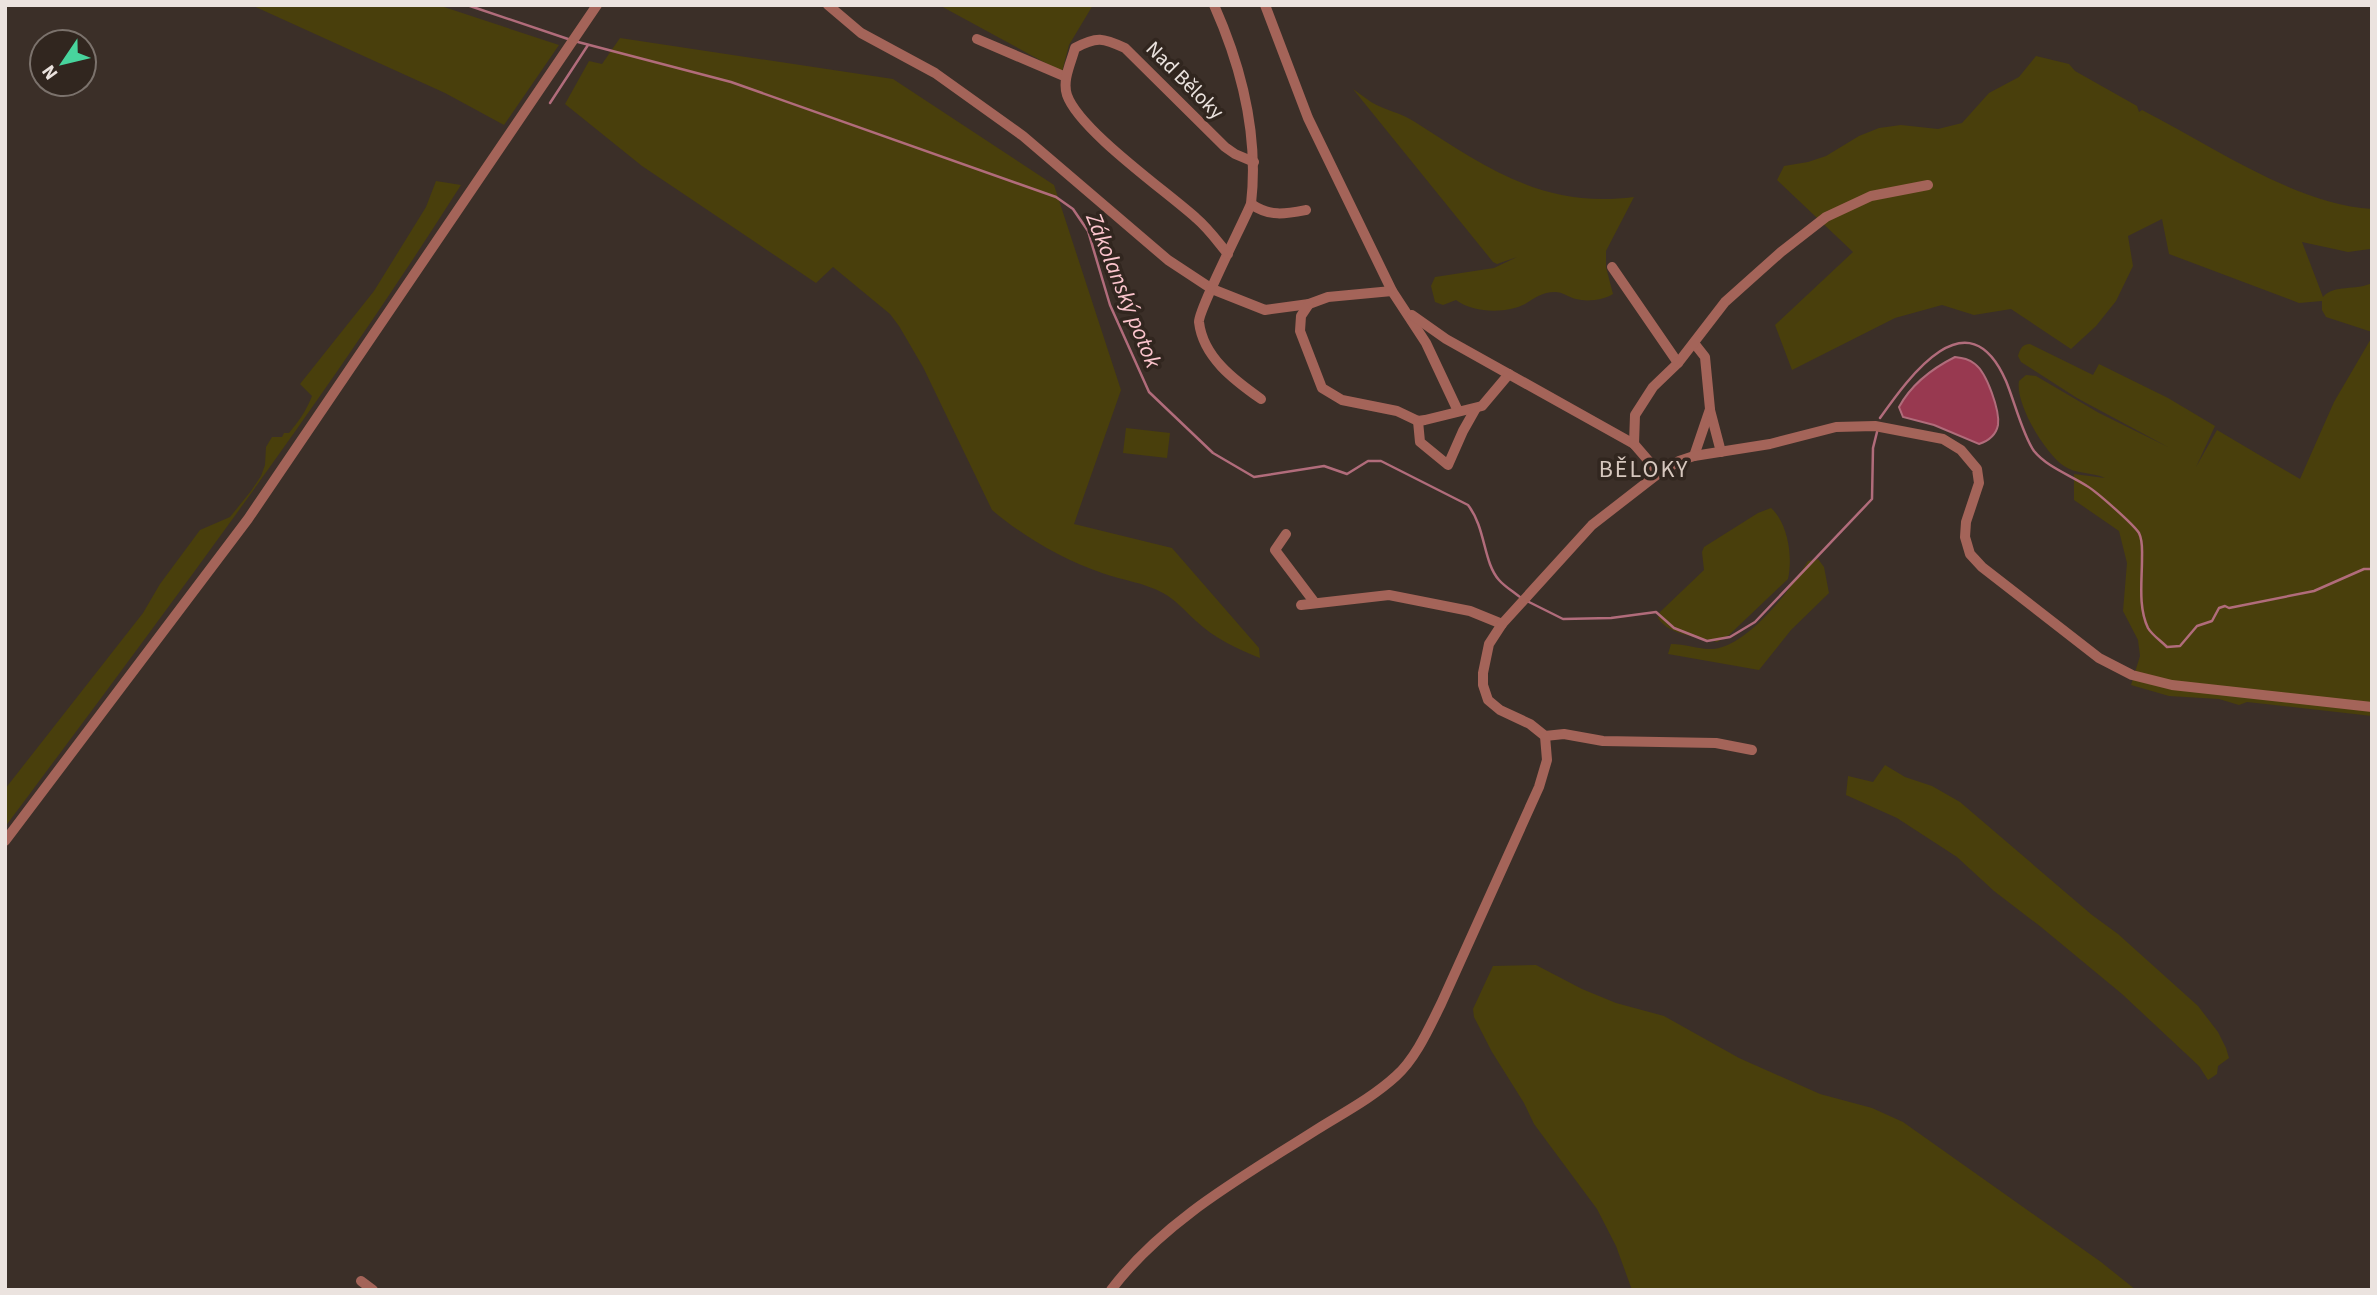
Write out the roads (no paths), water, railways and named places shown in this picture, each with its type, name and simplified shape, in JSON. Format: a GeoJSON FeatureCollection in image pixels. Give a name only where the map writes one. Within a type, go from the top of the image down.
{"type":"FeatureCollection","features":[{"type":"Feature","properties":{"kind":"street"},"geometry":{"type":"LineString","coordinates":[[5,841],[248,519],[597,5]]}},
{"type":"Feature","properties":{"kind":"street"},"geometry":{"type":"LineString","coordinates":[[828,5],[861,33],[935,73],[1023,136],[1168,260],[1212,289],[1265,310],[1309,304],[1328,297],[1392,291]]}},
{"type":"Feature","properties":{"kind":"street","name":"Nad Běloky"},"geometry":{"type":"LineString","coordinates":[[1214,5],[1251,120],[1254,162],[1251,204],[1198,318],[1204,342],[1228,375],[1261,399]]}},
{"type":"Feature","properties":{"kind":"street"},"geometry":{"type":"LineString","coordinates":[[1265,5],[1308,118],[1392,291],[1426,343],[1458,411]]}},
{"type":"Feature","properties":{"kind":"street"},"geometry":{"type":"LineString","coordinates":[[977,39],[1066,77],[1067,94],[1075,110],[1111,147],[1199,220],[1228,254]]}},
{"type":"Feature","properties":{"kind":"street","name":"Nad Běloky"},"geometry":{"type":"LineString","coordinates":[[1066,77],[1075,48],[1090,40],[1105,39],[1125,48],[1225,147],[1254,162]]}},
{"type":"Feature","properties":{"kind":"street"},"geometry":{"type":"LineString","coordinates":[[1634,444],[1635,415],[1653,387],[1678,363],[1725,302],[1781,252],[1826,217],[1871,196],[1928,185]]}},
{"type":"Feature","properties":{"kind":"street"},"geometry":{"type":"LineString","coordinates":[[1251,204],[1261,211],[1276,215],[1306,210]]}},
{"type":"Feature","properties":{"kind":"street"},"geometry":{"type":"LineString","coordinates":[[1612,267],[1678,363]]}},
{"type":"Feature","properties":{"kind":"street"},"geometry":{"type":"LineString","coordinates":[[1309,304],[1301,316],[1300,331],[1322,388],[1342,400],[1397,411],[1418,421],[1476,408],[1488,400],[1509,374]]}},
{"type":"Feature","properties":{"kind":"street"},"geometry":{"type":"LineString","coordinates":[[1407,311],[1446,339],[1634,444],[1659,473]]}},
{"type":"Feature","properties":{"kind":"street"},"geometry":{"type":"LineString","coordinates":[[1694,343],[1705,357],[1710,409],[1721,452]]}},
{"type":"Feature","properties":{"kind":"street"},"geometry":{"type":"LineString","coordinates":[[1418,421],[1420,442],[1448,465],[1476,408]]}},
{"type":"Feature","properties":{"kind":"street"},"geometry":{"type":"LineString","coordinates":[[1694,456],[1710,409]]}},
{"type":"Feature","properties":{"kind":"street"},"geometry":{"type":"LineString","coordinates":[[1752,750],[1716,743],[1604,741],[1564,734],[1545,736],[1530,724],[1493,706],[1485,693],[1483,673],[1486,652],[1502,624],[1592,525],[1659,473],[1694,456],[1770,444],[1836,427],[1875,426],[1943,439],[1961,450],[1977,469],[1979,482],[1966,522],[1965,537],[1970,554],[1982,567],[2099,658],[2132,676],[2172,685],[2372,707]]}},
{"type":"Feature","properties":{"kind":"street"},"geometry":{"type":"LineString","coordinates":[[1286,534],[1275,550],[1315,603]]}},
{"type":"Feature","properties":{"kind":"street"},"geometry":{"type":"LineString","coordinates":[[1301,605],[1389,595],[1469,611],[1502,624]]}},
{"type":"Feature","properties":{"kind":"street"},"geometry":{"type":"LineString","coordinates":[[1111,1290],[1143,1254],[1187,1216],[1226,1187],[1372,1095],[1406,1065],[1441,1004],[1539,787],[1547,760],[1545,736]]}},
{"type":"Feature","properties":{"kind":"street"},"geometry":{"type":"LineString","coordinates":[[361,1281],[373,1290]]}},
{"type":"Feature","properties":{"kind":"waterway","name":"Zákolanský potok"},"geometry":{"type":"LineString","coordinates":[[467,5],[571,40]]}},
{"type":"Feature","properties":{"kind":"waterway","name":"Zákolanský potok"},"geometry":{"type":"LineString","coordinates":[[578,42],[731,82],[1056,197],[1073,209],[1088,231],[1110,305],[1149,392],[1213,453],[1254,477],[1324,466],[1347,474],[1368,461],[1381,461],[1468,505],[1478,524],[1494,573],[1501,583],[1521,598]]}},
{"type":"Feature","properties":{"kind":"waterway"},"geometry":{"type":"LineString","coordinates":[[550,103],[588,45]]}},
{"type":"Feature","properties":{"kind":"waterway","name":"Zákolanský potok"},"geometry":{"type":"LineString","coordinates":[[1880,418],[1923,365],[1940,352],[1957,344],[1974,344],[1991,356],[2006,381],[2022,427],[2039,457],[2092,489],[2139,533],[2142,546],[2141,594],[2145,620],[2150,631],[2167,647],[2180,646],[2197,626],[2212,621],[2219,608],[2314,591],[2364,569],[2372,569]]}},
{"type":"Feature","properties":{"kind":"waterway","name":"Zákolanský potok"},"geometry":{"type":"LineString","coordinates":[[1527,601],[1563,619],[1611,618],[1656,612],[1674,628],[1707,641],[1730,637],[1755,622],[1872,499],[1873,448],[1877,432]]}},
{"type":"Feature","properties":{"kind":"district","name":"BĚLOKY"},"geometry":{"type":"Point","coordinates":[1644,469]}}]}
